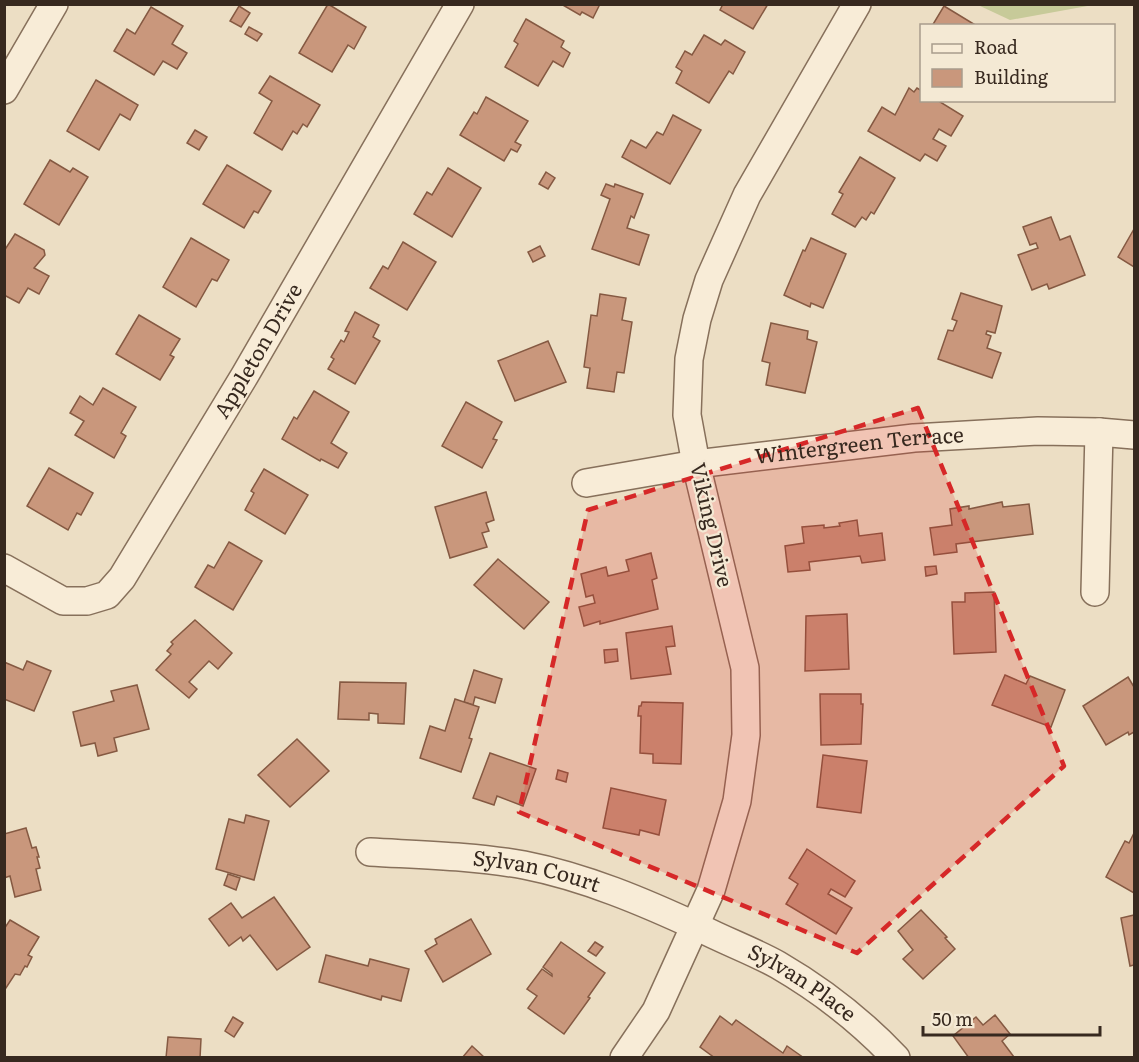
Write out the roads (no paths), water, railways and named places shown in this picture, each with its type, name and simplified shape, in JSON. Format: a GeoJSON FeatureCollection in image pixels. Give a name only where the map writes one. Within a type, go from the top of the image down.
{"type":"FeatureCollection","features":[{"type":"Feature","properties":{"kind":"street"},"geometry":{"type":"LineString","coordinates":[[4,90],[54,4]]}},
{"type":"Feature","properties":{"kind":"street","name":"Appleton Drive"},"geometry":{"type":"LineString","coordinates":[[4,568],[63,601],[87,601],[107,595],[122,579],[251,365],[460,4]]}},
{"type":"Feature","properties":{"kind":"street","name":"Viking Drive"},"geometry":{"type":"LineString","coordinates":[[624,1058],[656,1011],[711,890],[738,801],[746,735],[745,668],[696,464],[687,415],[689,359],[697,319],[709,280],[747,195],[857,4]]}},
{"type":"Feature","properties":{"kind":"street","name":"Wintergreen Terrace"},"geometry":{"type":"LineString","coordinates":[[586,483],[696,464],[914,438],[1038,431],[1134,435]]}},
{"type":"Feature","properties":{"kind":"street"},"geometry":{"type":"LineString","coordinates":[[1095,591],[1099,432]]}},
{"type":"Feature","properties":{"kind":"street","name":"Sylvan Court"},"geometry":{"type":"LineString","coordinates":[[370,852],[476,858],[525,866],[573,878],[619,894],[694,926]]}},
{"type":"Feature","properties":{"kind":"street","name":"Sylvan Place"},"geometry":{"type":"LineString","coordinates":[[694,926],[776,965],[811,986],[877,1038],[896,1058]]}}]}
